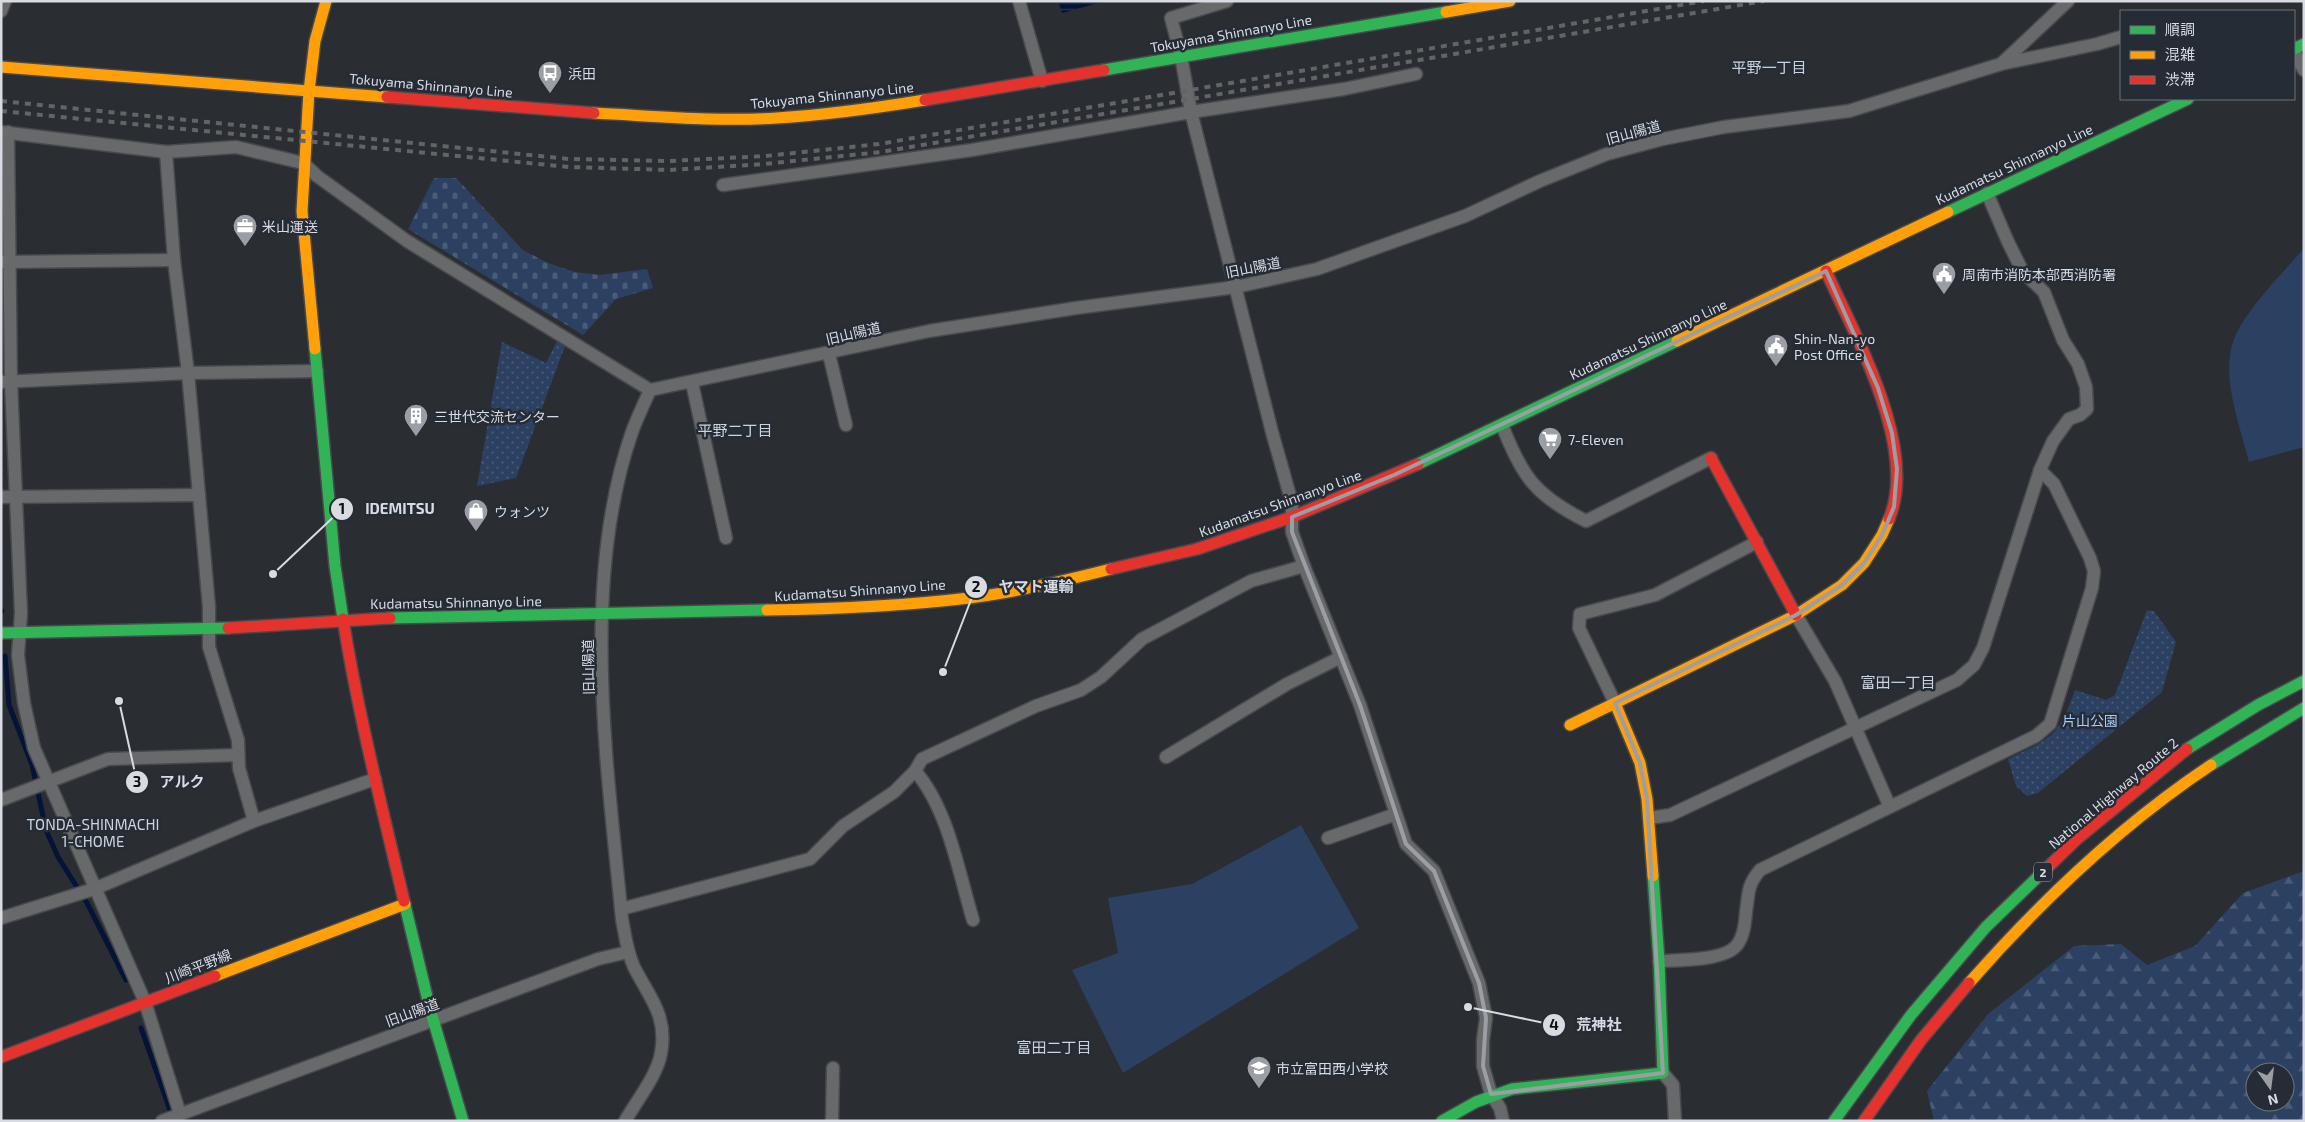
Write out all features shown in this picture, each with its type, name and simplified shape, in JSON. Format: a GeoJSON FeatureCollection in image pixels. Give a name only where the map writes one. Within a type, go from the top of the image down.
{"type":"FeatureCollection","features":[{"type":"Feature","properties":{"kind":"main road"},"geometry":{"type":"LineString","coordinates":[[326,1],[316,41],[309,91],[303,163],[302,211],[335,566],[350,662],[374,778],[434,1020],[463,1121]]}},
{"type":"Feature","properties":{"kind":"main road","name":"Tokuyama Shinnanyo Line"},"geometry":{"type":"LineString","coordinates":[[1,67],[694,119],[777,118],[884,107],[1510,1]]}},
{"type":"Feature","properties":{"kind":"main road","name":"Kudamatsu Shinnanyo Line"},"geometry":{"type":"LineString","coordinates":[[1,634],[210,629],[344,620],[818,609],[968,598],[1041,586],[1142,564],[1197,549],[1292,517],[1394,475],[2186,100]]}},
{"type":"Feature","properties":{"kind":"main road"},"geometry":{"type":"LineString","coordinates":[[1570,725],[1796,614],[1842,585],[1864,563],[1882,535],[1894,507],[1897,469],[1892,433],[1878,388],[1826,271]]}},
{"type":"Feature","properties":{"kind":"main road"},"geometry":{"type":"LineString","coordinates":[[1711,458],[1796,614]]}},
{"type":"Feature","properties":{"kind":"main road","name":"National Highway Route 2"},"geometry":{"type":"LineString","coordinates":[[1834,1121],[1912,1015],[1986,927],[2078,839],[2180,754],[2258,705],[2304,681]]}},
{"type":"Feature","properties":{"kind":"main road"},"geometry":{"type":"LineString","coordinates":[[1442,1121],[1472,1102],[1491,1094],[1512,1089],[1663,1073],[1659,961],[1649,818],[1640,763],[1615,703]]}},
{"type":"Feature","properties":{"kind":"main road","name":"2"},"geometry":{"type":"LineString","coordinates":[[1864,1121],[1930,1029],[2008,940],[2094,855],[2193,778],[2276,723],[2304,708]]}},
{"type":"Feature","properties":{"kind":"main road","name":"川崎平野線"},"geometry":{"type":"LineString","coordinates":[[1,1057],[405,904]]}},
{"type":"Feature","properties":{"kind":"street"},"geometry":{"type":"LineString","coordinates":[[1,11],[5,1]]}},
{"type":"Feature","properties":{"kind":"street"},"geometry":{"type":"LineString","coordinates":[[1019,1],[1042,81]]}},
{"type":"Feature","properties":{"kind":"street"},"geometry":{"type":"LineString","coordinates":[[1227,1],[1171,18],[1181,56],[1191,112],[1272,432],[1292,503],[1292,532],[1360,705],[1406,844],[1434,871],[1479,984],[1486,1018],[1483,1040],[1484,1066],[1491,1094],[1500,1108],[1502,1121]]}},
{"type":"Feature","properties":{"kind":"street","name":"旧山陽道"},"geometry":{"type":"LineString","coordinates":[[162,1121],[598,959],[628,952],[621,909],[604,709],[604,568],[619,477],[632,431],[650,390],[692,383],[966,325],[1086,306],[1236,287],[1317,269],[1465,216],[1540,181],[1607,154],[1663,139],[1724,127],[1858,109],[2001,64],[2068,1]]}},
{"type":"Feature","properties":{"kind":"street"},"geometry":{"type":"LineString","coordinates":[[2001,64],[2097,44],[2120,37]]}},
{"type":"Feature","properties":{"kind":"street"},"geometry":{"type":"LineString","coordinates":[[2295,53],[2304,70]]}},
{"type":"Feature","properties":{"kind":"street"},"geometry":{"type":"LineString","coordinates":[[723,185],[972,150],[1191,112],[1344,89],[1416,74]]}},
{"type":"Feature","properties":{"kind":"street"},"geometry":{"type":"LineString","coordinates":[[180,1114],[145,1002],[94,889],[43,785],[24,703],[18,655],[21,633],[16,497],[6,382],[5,132],[166,152],[236,148],[303,163],[317,176],[407,241],[650,390]]}},
{"type":"Feature","properties":{"kind":"street"},"geometry":{"type":"LineString","coordinates":[[166,152],[174,260],[188,373],[199,495],[210,629],[209,647],[238,740],[239,768],[254,821]]}},
{"type":"Feature","properties":{"kind":"street"},"geometry":{"type":"LineString","coordinates":[[1649,818],[1670,815],[1957,680],[1974,665],[1983,648],[2040,470],[2053,440],[2069,419],[2080,415],[2087,409],[2086,387],[2078,364],[2063,340],[2044,292],[2023,272],[1987,193]]}},
{"type":"Feature","properties":{"kind":"street"},"geometry":{"type":"LineString","coordinates":[[5,262],[174,260]]}},
{"type":"Feature","properties":{"kind":"street"},"geometry":{"type":"LineString","coordinates":[[829,354],[846,425]]}},
{"type":"Feature","properties":{"kind":"street"},"geometry":{"type":"LineString","coordinates":[[6,382],[188,373],[317,371]]}},
{"type":"Feature","properties":{"kind":"street"},"geometry":{"type":"LineString","coordinates":[[692,383],[726,538]]}},
{"type":"Feature","properties":{"kind":"street"},"geometry":{"type":"LineString","coordinates":[[1502,425],[1512,449],[1532,484],[1559,507],[1586,521],[1711,458]]}},
{"type":"Feature","properties":{"kind":"street"},"geometry":{"type":"LineString","coordinates":[[1659,961],[1701,958],[1723,954],[1735,947],[1742,937],[1749,883],[1760,870],[1890,805],[2036,736],[2050,724],[2092,588],[2094,571],[2090,558],[2054,484],[2040,470]]}},
{"type":"Feature","properties":{"kind":"street"},"geometry":{"type":"LineString","coordinates":[[1,497],[199,495]]}},
{"type":"Feature","properties":{"kind":"street"},"geometry":{"type":"LineString","coordinates":[[1615,703],[1579,628],[1580,614],[1655,595],[1757,542]]}},
{"type":"Feature","properties":{"kind":"street"},"geometry":{"type":"LineString","coordinates":[[621,909],[810,859],[843,826],[894,792],[915,771],[922,759],[937,750],[1036,706],[1081,690],[1101,676],[1142,639],[1251,581],[1304,566]]}},
{"type":"Feature","properties":{"kind":"street"},"geometry":{"type":"LineString","coordinates":[[1796,614],[1835,682],[1890,805]]}},
{"type":"Feature","properties":{"kind":"street"},"geometry":{"type":"LineString","coordinates":[[1166,758],[1287,684],[1341,657]]}},
{"type":"Feature","properties":{"kind":"street"},"geometry":{"type":"LineString","coordinates":[[1,800],[108,759],[238,755]]}},
{"type":"Feature","properties":{"kind":"street"},"geometry":{"type":"LineString","coordinates":[[915,771],[922,778],[942,817],[974,920]]}},
{"type":"Feature","properties":{"kind":"street"},"geometry":{"type":"LineString","coordinates":[[1,918],[94,889],[254,821],[374,778]]}},
{"type":"Feature","properties":{"kind":"street"},"geometry":{"type":"LineString","coordinates":[[1328,838],[1396,814]]}},
{"type":"Feature","properties":{"kind":"street"},"geometry":{"type":"LineString","coordinates":[[625,1121],[656,1068],[661,1053],[659,1011],[628,952]]}},
{"type":"Feature","properties":{"kind":"street"},"geometry":{"type":"LineString","coordinates":[[832,1121],[833,1068]]}},
{"type":"Feature","properties":{"kind":"street"},"geometry":{"type":"LineString","coordinates":[[1663,1073],[1672,1085],[1675,1121]]}},
{"type":"Feature","properties":{"kind":"highlighted area"},"geometry":{"type":"Polygon","coordinates":[[[1826,271],[1878,388],[1892,433],[1897,469],[1894,507],[1882,535],[1864,563],[1842,585],[1796,615],[1615,703],[1640,763],[1647,799],[1663,1073],[1491,1094],[1483,1066],[1486,1018],[1479,983],[1434,871],[1406,844],[1360,705],[1292,532],[1292,517],[1394,475],[1826,271]]]}},
{"type":"Feature","properties":{"kind":"green space"},"geometry":{"type":"Polygon","coordinates":[[[434,178],[456,178],[523,250],[548,263],[575,272],[600,275],[647,269],[653,288],[616,299],[583,335],[408,229],[434,178]]]}},
{"type":"Feature","properties":{"kind":"green space"},"geometry":{"type":"Polygon","coordinates":[[[2304,248],[2304,447],[2249,462],[2230,384],[2230,353],[2234,339],[2247,316],[2304,248]]]}},
{"type":"Feature","properties":{"kind":"green space"},"geometry":{"type":"Polygon","coordinates":[[[557,341],[565,346],[516,478],[477,486],[502,342],[546,363],[557,341]]]}},
{"type":"Feature","properties":{"kind":"green space","name":"片山公園"},"geometry":{"type":"Polygon","coordinates":[[[2147,610],[2154,611],[2176,642],[2162,692],[2038,793],[2027,796],[2016,786],[2008,759],[2035,746],[2052,735],[2064,718],[2075,690],[2106,700],[2115,695],[2147,610]]]}},
{"type":"Feature","properties":{"kind":"green space"},"geometry":{"type":"Polygon","coordinates":[[[1301,825],[1359,928],[1123,1073],[1072,970],[1118,953],[1108,898],[1192,884],[1301,825]]]}},
{"type":"Feature","properties":{"kind":"green space"},"geometry":{"type":"Polygon","coordinates":[[[2304,871],[2304,1121],[1934,1121],[1927,1091],[1988,1014],[2074,946],[2121,944],[2147,965],[2195,946],[2243,893],[2304,871]]]}},
{"type":"Feature","properties":{"kind":"shaded area"},"geometry":{"type":"Polygon","coordinates":[[[1058,1],[1106,1],[1062,13],[1058,1]]]}},
{"type":"Feature","properties":{"kind":"waterway"},"geometry":{"type":"LineString","coordinates":[[5,656],[9,705],[32,765],[46,830],[58,857],[87,903],[126,980]]}},
{"type":"Feature","properties":{"kind":"waterway"},"geometry":{"type":"LineString","coordinates":[[141,1028],[172,1116]]}},
{"type":"Feature","properties":{"kind":"railway"},"geometry":{"type":"LineString","coordinates":[[1,101],[569,159],[669,161],[766,156],[879,144],[1704,1]]}},
{"type":"Feature","properties":{"kind":"railway"},"geometry":{"type":"LineString","coordinates":[[1,111],[569,167],[670,170],[764,164],[881,152],[1764,1]]}},
{"type":"Feature","properties":{"kind":"traffic: fast"},"geometry":{"type":"LineString","coordinates":[[1104,70],[1446,12]]}},
{"type":"Feature","properties":{"kind":"traffic: fast"},"geometry":{"type":"LineString","coordinates":[[2295,48],[2304,44]]}},
{"type":"Feature","properties":{"kind":"traffic: fast"},"geometry":{"type":"LineString","coordinates":[[1948,212],[2186,100]]}},
{"type":"Feature","properties":{"kind":"traffic: fast"},"geometry":{"type":"LineString","coordinates":[[1418,464],[1677,341]]}},
{"type":"Feature","properties":{"kind":"traffic: fast"},"geometry":{"type":"LineString","coordinates":[[315,349],[335,566],[343,619]]}},
{"type":"Feature","properties":{"kind":"traffic: fast"},"geometry":{"type":"LineString","coordinates":[[390,618],[767,610]]}},
{"type":"Feature","properties":{"kind":"traffic: fast"},"geometry":{"type":"LineString","coordinates":[[1,633],[228,628]]}},
{"type":"Feature","properties":{"kind":"traffic: fast"},"geometry":{"type":"LineString","coordinates":[[2187,749],[2258,705],[2304,681]]}},
{"type":"Feature","properties":{"kind":"traffic: fast"},"geometry":{"type":"LineString","coordinates":[[2211,765],[2304,708]]}},
{"type":"Feature","properties":{"kind":"traffic: fast"},"geometry":{"type":"LineString","coordinates":[[1834,1121],[1911,1015],[1986,927],[2048,867]]}},
{"type":"Feature","properties":{"kind":"traffic: fast"},"geometry":{"type":"LineString","coordinates":[[1442,1121],[1476,1102],[1512,1089],[1663,1073],[1659,961],[1653,876]]}},
{"type":"Feature","properties":{"kind":"traffic: fast"},"geometry":{"type":"LineString","coordinates":[[404,901],[430,1009],[463,1121]]}},
{"type":"Feature","properties":{"kind":"traffic: slow"},"geometry":{"type":"LineString","coordinates":[[315,349],[302,211],[309,91],[315,41],[326,1]]}},
{"type":"Feature","properties":{"kind":"traffic: slow"},"geometry":{"type":"LineString","coordinates":[[1446,12],[1510,1]]}},
{"type":"Feature","properties":{"kind":"traffic: slow"},"geometry":{"type":"LineString","coordinates":[[1,67],[387,97]]}},
{"type":"Feature","properties":{"kind":"traffic: slow"},"geometry":{"type":"LineString","coordinates":[[594,113],[686,118],[754,119],[832,113],[925,100]]}},
{"type":"Feature","properties":{"kind":"traffic: slow"},"geometry":{"type":"LineString","coordinates":[[1677,341],[1948,212]]}},
{"type":"Feature","properties":{"kind":"traffic: slow"},"geometry":{"type":"LineString","coordinates":[[1570,725],[1796,615],[1842,585],[1864,563],[1882,535],[1889,519]]}},
{"type":"Feature","properties":{"kind":"traffic: slow"},"geometry":{"type":"LineString","coordinates":[[767,610],[868,607],[969,598],[1040,586],[1111,569]]}},
{"type":"Feature","properties":{"kind":"traffic: slow"},"geometry":{"type":"LineString","coordinates":[[1615,703],[1640,763],[1647,799],[1653,876]]}},
{"type":"Feature","properties":{"kind":"traffic: slow"},"geometry":{"type":"LineString","coordinates":[[1969,983],[2053,894],[2083,866],[2145,813],[2211,765]]}},
{"type":"Feature","properties":{"kind":"traffic: slow"},"geometry":{"type":"LineString","coordinates":[[215,976],[405,904]]}},
{"type":"Feature","properties":{"kind":"traffic: jam"},"geometry":{"type":"LineString","coordinates":[[925,100],[1104,70]]}},
{"type":"Feature","properties":{"kind":"traffic: jam"},"geometry":{"type":"LineString","coordinates":[[387,97],[594,113]]}},
{"type":"Feature","properties":{"kind":"traffic: jam"},"geometry":{"type":"LineString","coordinates":[[1826,271],[1867,359],[1890,426],[1896,459],[1896,491],[1889,519]]}},
{"type":"Feature","properties":{"kind":"traffic: jam"},"geometry":{"type":"LineString","coordinates":[[1711,458],[1796,615]]}},
{"type":"Feature","properties":{"kind":"traffic: jam"},"geometry":{"type":"LineString","coordinates":[[1111,569],[1197,549],[1292,517],[1418,464]]}},
{"type":"Feature","properties":{"kind":"traffic: jam"},"geometry":{"type":"LineString","coordinates":[[228,628],[390,618]]}},
{"type":"Feature","properties":{"kind":"traffic: jam"},"geometry":{"type":"LineString","coordinates":[[343,619],[363,725],[404,901]]}},
{"type":"Feature","properties":{"kind":"traffic: jam"},"geometry":{"type":"LineString","coordinates":[[2048,867],[2077,839],[2187,749]]}},
{"type":"Feature","properties":{"kind":"traffic: jam"},"geometry":{"type":"LineString","coordinates":[[1,1057],[215,976]]}},
{"type":"Feature","properties":{"kind":"traffic: jam"},"geometry":{"type":"LineString","coordinates":[[1864,1121],[1921,1040],[1969,983]]}},
{"type":"Feature","properties":{"kind":"place","name":"浜田"},"geometry":{"type":"Point","coordinates":[550,94]}},
{"type":"Feature","properties":{"kind":"place","name":"米山運送"},"geometry":{"type":"Point","coordinates":[245,247]}},
{"type":"Feature","properties":{"kind":"place","name":"周南市消防本部西消防署"},"geometry":{"type":"Point","coordinates":[1944,295]}},
{"type":"Feature","properties":{"kind":"place","name":"Shin-Nan-yo Post Office"},"geometry":{"type":"Point","coordinates":[1776,367]}},
{"type":"Feature","properties":{"kind":"place","name":"三世代交流センター"},"geometry":{"type":"Point","coordinates":[416,437]}},
{"type":"Feature","properties":{"kind":"place","name":"7-Eleven"},"geometry":{"type":"Point","coordinates":[1550,460]}},
{"type":"Feature","properties":{"kind":"place","name":"ウォンツ"},"geometry":{"type":"Point","coordinates":[476,532]}},
{"type":"Feature","properties":{"kind":"place","name":"IDEMITSU"},"geometry":{"type":"Point","coordinates":[273,574]}},
{"type":"Feature","properties":{"kind":"place","name":"ヤマト運輸"},"geometry":{"type":"Point","coordinates":[943,672]}},
{"type":"Feature","properties":{"kind":"place","name":"アルク"},"geometry":{"type":"Point","coordinates":[119,701]}},
{"type":"Feature","properties":{"kind":"place","name":"荒神社"},"geometry":{"type":"Point","coordinates":[1468,1007]}},
{"type":"Feature","properties":{"kind":"place","name":"市立富田西小学校"},"geometry":{"type":"Point","coordinates":[1259,1089]}},
{"type":"Feature","properties":{"kind":"district","name":"平野一丁目"},"geometry":{"type":"Point","coordinates":[1769,67]}},
{"type":"Feature","properties":{"kind":"district","name":"平野二丁目"},"geometry":{"type":"Point","coordinates":[735,430]}},
{"type":"Feature","properties":{"kind":"district","name":"富田一丁目"},"geometry":{"type":"Point","coordinates":[1898,682]}},
{"type":"Feature","properties":{"kind":"district","name":"TONDA-SHINMACHI 1-CHOME"},"geometry":{"type":"Point","coordinates":[93,832]}},
{"type":"Feature","properties":{"kind":"district","name":"富田二丁目"},"geometry":{"type":"Point","coordinates":[1054,1047]}}]}
